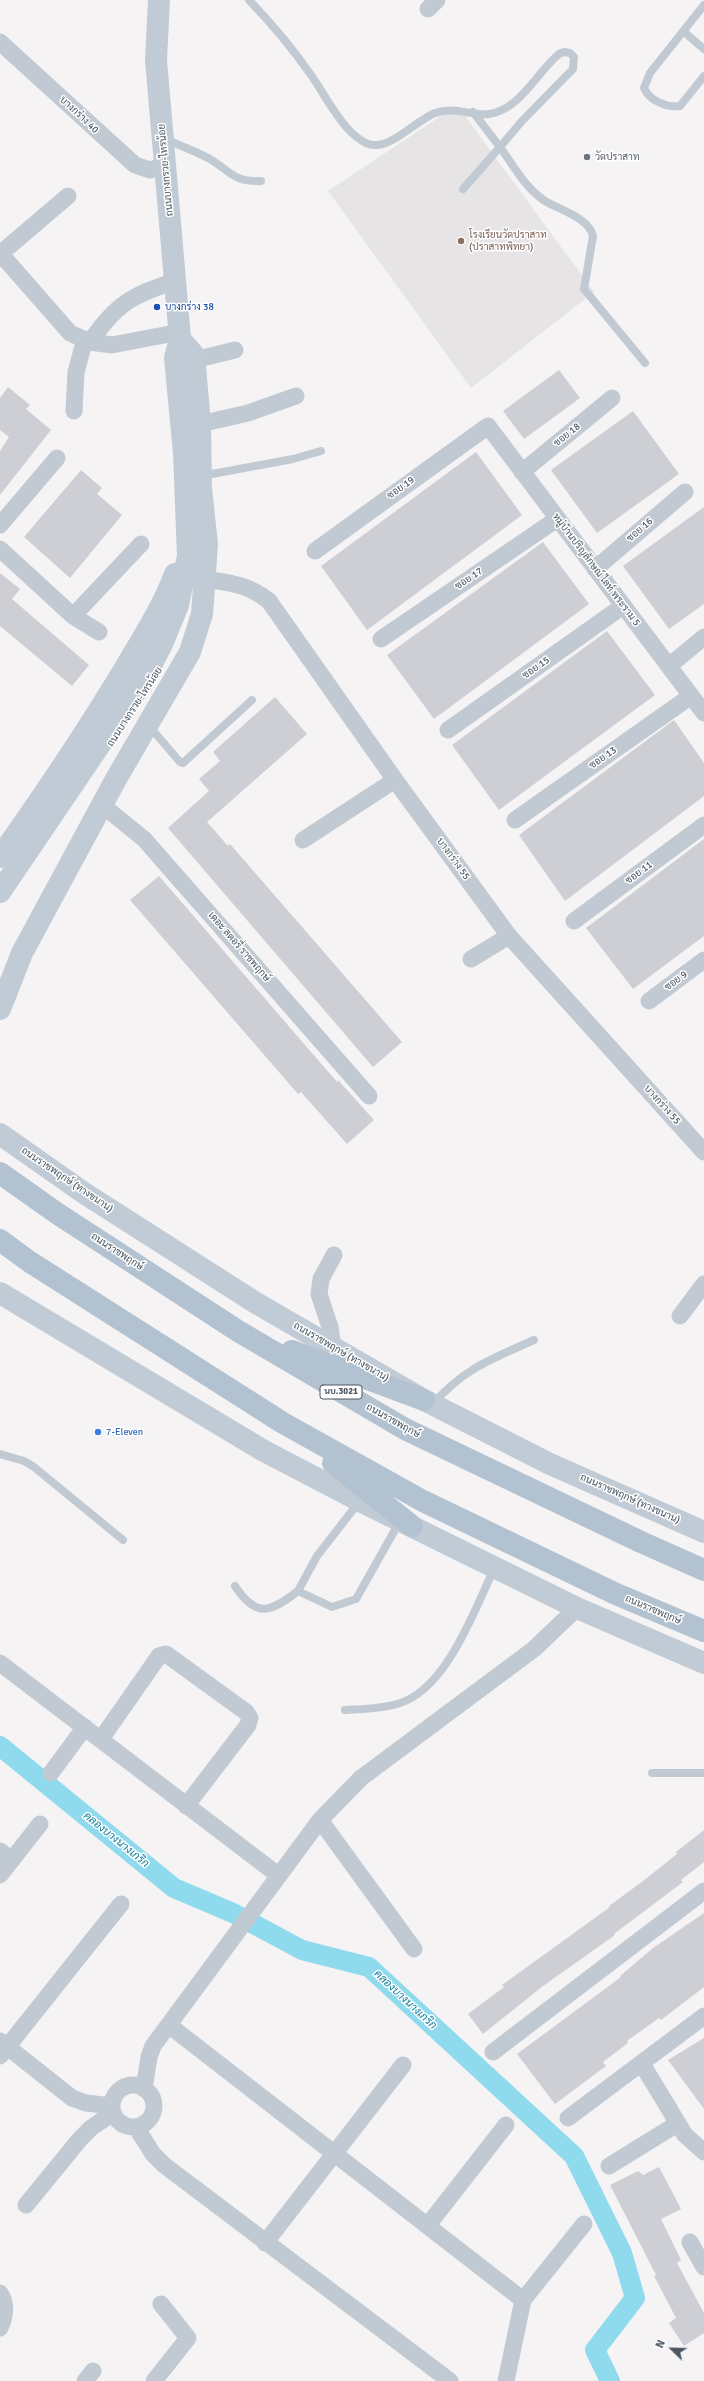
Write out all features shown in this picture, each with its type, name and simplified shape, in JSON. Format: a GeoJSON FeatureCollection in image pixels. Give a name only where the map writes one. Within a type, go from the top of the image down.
{"type":"FeatureCollection","features":[{"type":"Feature","properties":{"kind":"main road","name":"ถนนบางกรวย-ไทรน้อย"},"geometry":{"type":"LineString","coordinates":[[0,892],[143,681],[178,605],[193,556],[175,358],[180,336],[176,281],[156,60],[159,0]]}},
{"type":"Feature","properties":{"kind":"main road","name":"ถนนบางกรวย-ไทรน้อย"},"geometry":{"type":"LineString","coordinates":[[0,909],[162,667],[187,608],[201,483],[200,424],[194,355],[180,336]]}},
{"type":"Feature","properties":{"kind":"main road"},"geometry":{"type":"LineString","coordinates":[[0,857],[48,790],[106,700],[170,589],[181,550],[184,453]]}},
{"type":"Feature","properties":{"kind":"main road"},"geometry":{"type":"LineString","coordinates":[[0,991],[102,804],[149,726],[190,652],[202,614],[207,544],[201,483]]}},
{"type":"Feature","properties":{"kind":"main road"},"geometry":{"type":"LineString","coordinates":[[0,1009],[22,953]]}},
{"type":"Feature","properties":{"kind":"main road","name":"ถนนราชพฤกษ์ (ทางขนาน)"},"geometry":{"type":"LineString","coordinates":[[0,1134],[110,1210],[256,1303],[428,1402],[550,1464],[704,1532]]}},
{"type":"Feature","properties":{"kind":"main road","name":"ถนนราชพฤกษ์"},"geometry":{"type":"LineString","coordinates":[[0,1173],[58,1214],[238,1331],[405,1429],[641,1542],[704,1570]]}},
{"type":"Feature","properties":{"kind":"main road","name":"ถนนราชพฤกษ์"},"geometry":{"type":"LineString","coordinates":[[0,1240],[30,1262],[283,1423],[423,1501],[616,1594],[704,1631]]}},
{"type":"Feature","properties":{"kind":"main road"},"geometry":{"type":"LineString","coordinates":[[0,1294],[264,1451],[360,1501],[578,1608],[704,1663]]}},
{"type":"Feature","properties":{"kind":"main road"},"geometry":{"type":"LineString","coordinates":[[238,1331],[428,1402]]}},
{"type":"Feature","properties":{"kind":"main road"},"geometry":{"type":"LineString","coordinates":[[283,1423],[406,1523]]}},
{"type":"Feature","properties":{"kind":"street","name":"บางกร่าง 40"},"geometry":{"type":"LineString","coordinates":[[0,42],[135,165],[150,170],[166,165]]}},
{"type":"Feature","properties":{"kind":"street"},"geometry":{"type":"LineString","coordinates":[[68,196],[0,254],[70,333],[88,341],[112,345],[180,336]]}},
{"type":"Feature","properties":{"kind":"street"},"geometry":{"type":"LineString","coordinates":[[74,411],[78,363],[88,341],[107,318],[122,304],[138,294],[176,281]]}},
{"type":"Feature","properties":{"kind":"street"},"geometry":{"type":"LineString","coordinates":[[194,360],[235,350]]}},
{"type":"Feature","properties":{"kind":"street"},"geometry":{"type":"LineString","coordinates":[[200,424],[248,413],[296,396]]}},
{"type":"Feature","properties":{"kind":"street","name":"ซอย 18"},"geometry":{"type":"LineString","coordinates":[[522,472],[612,398]]}},
{"type":"Feature","properties":{"kind":"street","name":"หมู่บ้านปริญลักษณ์ ไลท์ พระราม 5"},"geometry":{"type":"LineString","coordinates":[[488,426],[704,713]]}},
{"type":"Feature","properties":{"kind":"street","name":"ซอย 19"},"geometry":{"type":"LineString","coordinates":[[315,550],[488,426]]}},
{"type":"Feature","properties":{"kind":"street"},"geometry":{"type":"LineString","coordinates":[[0,526],[57,458]]}},
{"type":"Feature","properties":{"kind":"street","name":"ซอย 16"},"geometry":{"type":"LineString","coordinates":[[595,569],[685,492]]}},
{"type":"Feature","properties":{"kind":"street","name":"ซอย 17"},"geometry":{"type":"LineString","coordinates":[[381,640],[557,519]]}},
{"type":"Feature","properties":{"kind":"street"},"geometry":{"type":"LineString","coordinates":[[73,616],[141,544]]}},
{"type":"Feature","properties":{"kind":"street"},"geometry":{"type":"LineString","coordinates":[[0,549],[73,616],[99,632]]}},
{"type":"Feature","properties":{"kind":"street","name":"บางกร่าง 55"},"geometry":{"type":"LineString","coordinates":[[204,579],[242,585],[255,590],[269,601],[395,780],[509,936],[704,1152]]}},
{"type":"Feature","properties":{"kind":"street","name":"ซอย 15"},"geometry":{"type":"LineString","coordinates":[[448,730],[624,606]]}},
{"type":"Feature","properties":{"kind":"street"},"geometry":{"type":"LineString","coordinates":[[669,666],[704,637]]}},
{"type":"Feature","properties":{"kind":"street","name":"ซอย 13"},"geometry":{"type":"LineString","coordinates":[[515,820],[691,696]]}},
{"type":"Feature","properties":{"kind":"street"},"geometry":{"type":"LineString","coordinates":[[304,840],[395,780]]}},
{"type":"Feature","properties":{"kind":"street","name":"เดอะ สตอรี่ ราชพฤกษ์"},"geometry":{"type":"LineString","coordinates":[[102,804],[144,839],[369,1096]]}},
{"type":"Feature","properties":{"kind":"street","name":"ซอย 11"},"geometry":{"type":"LineString","coordinates":[[574,921],[704,825]]}},
{"type":"Feature","properties":{"kind":"street"},"geometry":{"type":"LineString","coordinates":[[471,959],[509,936]]}},
{"type":"Feature","properties":{"kind":"street","name":"ซอย 9"},"geometry":{"type":"LineString","coordinates":[[649,1001],[704,960]]}},
{"type":"Feature","properties":{"kind":"street"},"geometry":{"type":"LineString","coordinates":[[333,1347],[330,1327],[319,1294],[321,1279],[334,1254]]}},
{"type":"Feature","properties":{"kind":"street"},"geometry":{"type":"LineString","coordinates":[[680,1316],[704,1284]]}},
{"type":"Feature","properties":{"kind":"street"},"geometry":{"type":"LineString","coordinates":[[144,2089],[150,2051],[170,2026],[247,1917],[320,1820],[360,1778],[534,1648],[578,1608]]}},
{"type":"Feature","properties":{"kind":"street"},"geometry":{"type":"LineString","coordinates":[[101,1739],[159,1656],[166,1654],[246,1712],[250,1718],[248,1726],[186,1806]]}},
{"type":"Feature","properties":{"kind":"street"},"geometry":{"type":"LineString","coordinates":[[0,1663],[278,1876]]}},
{"type":"Feature","properties":{"kind":"street"},"geometry":{"type":"LineString","coordinates":[[51,1773],[85,1727]]}},
{"type":"Feature","properties":{"kind":"street"},"geometry":{"type":"LineString","coordinates":[[320,1820],[414,1949]]}},
{"type":"Feature","properties":{"kind":"street"},"geometry":{"type":"LineString","coordinates":[[0,1874],[6,1856],[40,1824]]}},
{"type":"Feature","properties":{"kind":"street"},"geometry":{"type":"LineString","coordinates":[[493,2052],[704,1891]]}},
{"type":"Feature","properties":{"kind":"street"},"geometry":{"type":"LineString","coordinates":[[26,2205],[86,2133],[113,2109],[116,2095],[124,2088],[133,2085],[144,2089],[152,2096],[154,2111],[149,2121],[136,2127],[122,2124],[113,2109],[86,2104],[72,2098],[2,2048],[121,1904]]}},
{"type":"Feature","properties":{"kind":"street"},"geometry":{"type":"LineString","coordinates":[[568,2118],[704,2016]]}},
{"type":"Feature","properties":{"kind":"street"},"geometry":{"type":"LineString","coordinates":[[170,2026],[523,2300]]}},
{"type":"Feature","properties":{"kind":"street"},"geometry":{"type":"LineString","coordinates":[[642,2064],[678,2124],[692,2143],[704,2152]]}},
{"type":"Feature","properties":{"kind":"street"},"geometry":{"type":"LineString","coordinates":[[265,2243],[403,2065]]}},
{"type":"Feature","properties":{"kind":"street"},"geometry":{"type":"LineString","coordinates":[[610,2166],[678,2124]]}},
{"type":"Feature","properties":{"kind":"street"},"geometry":{"type":"LineString","coordinates":[[428,2225],[506,2125]]}},
{"type":"Feature","properties":{"kind":"street"},"geometry":{"type":"LineString","coordinates":[[136,2127],[153,2154],[164,2165],[265,2243],[450,2381]]}},
{"type":"Feature","properties":{"kind":"street"},"geometry":{"type":"LineString","coordinates":[[506,2381],[523,2300],[584,2224]]}},
{"type":"Feature","properties":{"kind":"street"},"geometry":{"type":"LineString","coordinates":[[690,2242],[704,2267]]}},
{"type":"Feature","properties":{"kind":"street"},"geometry":{"type":"LineString","coordinates":[[0,2293],[4,2299],[4,2319],[0,2328]]}},
{"type":"Feature","properties":{"kind":"street"},"geometry":{"type":"LineString","coordinates":[[154,2381],[188,2338],[161,2304]]}},
{"type":"Feature","properties":{"kind":"lane"},"geometry":{"type":"LineString","coordinates":[[248,0],[309,73],[348,129],[363,142],[375,146],[392,140],[428,116],[438,112],[454,110],[488,114],[504,110],[516,100],[559,54],[564,52],[570,53],[574,57],[573,70],[522,121],[463,189]]}},
{"type":"Feature","properties":{"kind":"lane"},"geometry":{"type":"LineString","coordinates":[[704,5],[650,73],[644,88],[647,95],[671,107],[680,106],[704,76]]}},
{"type":"Feature","properties":{"kind":"lane"},"geometry":{"type":"LineString","coordinates":[[683,31],[704,49]]}},
{"type":"Feature","properties":{"kind":"lane"},"geometry":{"type":"LineString","coordinates":[[473,112],[533,192],[544,200],[582,221],[592,229],[593,236],[584,289],[645,363]]}},
{"type":"Feature","properties":{"kind":"lane"},"geometry":{"type":"LineString","coordinates":[[163,138],[209,158],[230,174],[245,182],[261,181]]}},
{"type":"Feature","properties":{"kind":"lane"},"geometry":{"type":"LineString","coordinates":[[201,483],[321,451]]}},
{"type":"Feature","properties":{"kind":"lane"},"geometry":{"type":"LineString","coordinates":[[149,726],[180,762],[184,764],[252,700]]}},
{"type":"Feature","properties":{"kind":"lane"},"geometry":{"type":"LineString","coordinates":[[428,1402],[469,1370],[534,1340]]}},
{"type":"Feature","properties":{"kind":"lane"},"geometry":{"type":"LineString","coordinates":[[0,1454],[24,1461],[34,1467],[122,1540]]}},
{"type":"Feature","properties":{"kind":"lane"},"geometry":{"type":"LineString","coordinates":[[234,1586],[251,1607],[260,1610],[276,1606],[298,1591],[317,1556],[360,1501]]}},
{"type":"Feature","properties":{"kind":"lane"},"geometry":{"type":"LineString","coordinates":[[298,1591],[332,1606],[356,1599],[406,1523]]}},
{"type":"Feature","properties":{"kind":"lane"},"geometry":{"type":"LineString","coordinates":[[345,1710],[398,1704],[427,1688],[440,1674],[452,1654],[495,1567]]}},
{"type":"Feature","properties":{"kind":"lane"},"geometry":{"type":"LineString","coordinates":[[652,1773],[704,1773]]}},
{"type":"Feature","properties":{"kind":"shaded area","name":"โรงเรียนวัดปราสาท (ปราสาทพิทยา)"},"geometry":{"type":"Polygon","coordinates":[[[444,114],[465,116],[594,292],[471,388],[328,191],[444,114]]]}},
{"type":"Feature","properties":{"kind":"building"},"geometry":{"type":"Polygon","coordinates":[[[559,370],[580,398],[524,439],[503,411],[559,370]]]}},
{"type":"Feature","properties":{"kind":"building"},"geometry":{"type":"Polygon","coordinates":[[[8,387],[30,405],[26,409],[51,430],[0,495],[0,451],[9,437],[0,430],[0,398],[8,387]]]}},
{"type":"Feature","properties":{"kind":"building"},"geometry":{"type":"Polygon","coordinates":[[[633,411],[679,474],[597,533],[551,470],[633,411]]]}},
{"type":"Feature","properties":{"kind":"building"},"geometry":{"type":"Polygon","coordinates":[[[476,452],[522,515],[367,630],[321,566],[476,452]]]}},
{"type":"Feature","properties":{"kind":"building"},"geometry":{"type":"Polygon","coordinates":[[[81,470],[102,488],[97,494],[122,515],[70,578],[24,537],[81,470]]]}},
{"type":"Feature","properties":{"kind":"building"},"geometry":{"type":"Polygon","coordinates":[[[704,507],[704,604],[669,629],[623,566],[704,507]]]}},
{"type":"Feature","properties":{"kind":"building"},"geometry":{"type":"Polygon","coordinates":[[[543,542],[589,604],[434,719],[387,655],[543,542]]]}},
{"type":"Feature","properties":{"kind":"building"},"geometry":{"type":"Polygon","coordinates":[[[0,573],[20,589],[12,599],[89,665],[72,686],[0,626],[0,573]]]}},
{"type":"Feature","properties":{"kind":"building"},"geometry":{"type":"Polygon","coordinates":[[[607,631],[655,695],[499,810],[452,745],[607,631]]]}},
{"type":"Feature","properties":{"kind":"building"},"geometry":{"type":"Polygon","coordinates":[[[275,697],[307,734],[207,822],[228,846],[230,844],[402,1042],[373,1067],[168,828],[209,791],[199,779],[220,761],[213,752],[275,697]]]}},
{"type":"Feature","properties":{"kind":"building"},"geometry":{"type":"Polygon","coordinates":[[[674,720],[704,763],[704,796],[565,901],[519,835],[674,720]]]}},
{"type":"Feature","properties":{"kind":"building"},"geometry":{"type":"Polygon","coordinates":[[[704,839],[704,936],[633,989],[586,928],[704,839]]]}},
{"type":"Feature","properties":{"kind":"building"},"geometry":{"type":"Polygon","coordinates":[[[159,876],[337,1082],[338,1080],[374,1120],[347,1144],[301,1092],[298,1094],[130,900],[159,876]]]}},
{"type":"Feature","properties":{"kind":"building"},"geometry":{"type":"Polygon","coordinates":[[[704,1830],[704,1862],[681,1880],[683,1882],[614,1934],[615,1935],[543,1986],[483,2034],[468,2014],[504,1987],[502,1985],[610,1907],[609,1906],[677,1854],[676,1852],[704,1830]]]}},
{"type":"Feature","properties":{"kind":"building"},"geometry":{"type":"Polygon","coordinates":[[[704,1913],[704,1987],[661,2020],[659,2018],[627,2041],[628,2043],[603,2062],[606,2066],[555,2104],[517,2054],[621,1977],[620,1976],[653,1948],[704,1913]]]}},
{"type":"Feature","properties":{"kind":"building"},"geometry":{"type":"Polygon","coordinates":[[[704,2038],[704,2109],[668,2060],[704,2038]]]}},
{"type":"Feature","properties":{"kind":"building"},"geometry":{"type":"Polygon","coordinates":[[[659,2167],[681,2209],[661,2219],[681,2260],[677,2263],[704,2313],[704,2333],[684,2346],[669,2323],[676,2318],[610,2185],[638,2171],[643,2175],[659,2167]]]}},
{"type":"Feature","properties":{"kind":"waterway","name":"คลองบางนางเกริก"},"geometry":{"type":"LineString","coordinates":[[0,1746],[174,1888],[233,1913],[302,1950],[369,1967],[574,2156],[622,2253],[635,2298],[595,2350],[610,2381]]}},
{"type":"Feature","properties":{"kind":"place","name":"วัดปราสาท"},"geometry":{"type":"Point","coordinates":[587,157]}},
{"type":"Feature","properties":{"kind":"place","name":"โรงเรียนวัดปราสาท (ปราสาทพิทยา)"},"geometry":{"type":"Point","coordinates":[461,241]}},
{"type":"Feature","properties":{"kind":"place","name":"บางกร่าง 38"},"geometry":{"type":"Point","coordinates":[157,307]}},
{"type":"Feature","properties":{"kind":"place","name":"7-Eleven"},"geometry":{"type":"Point","coordinates":[98,1432]}}]}
